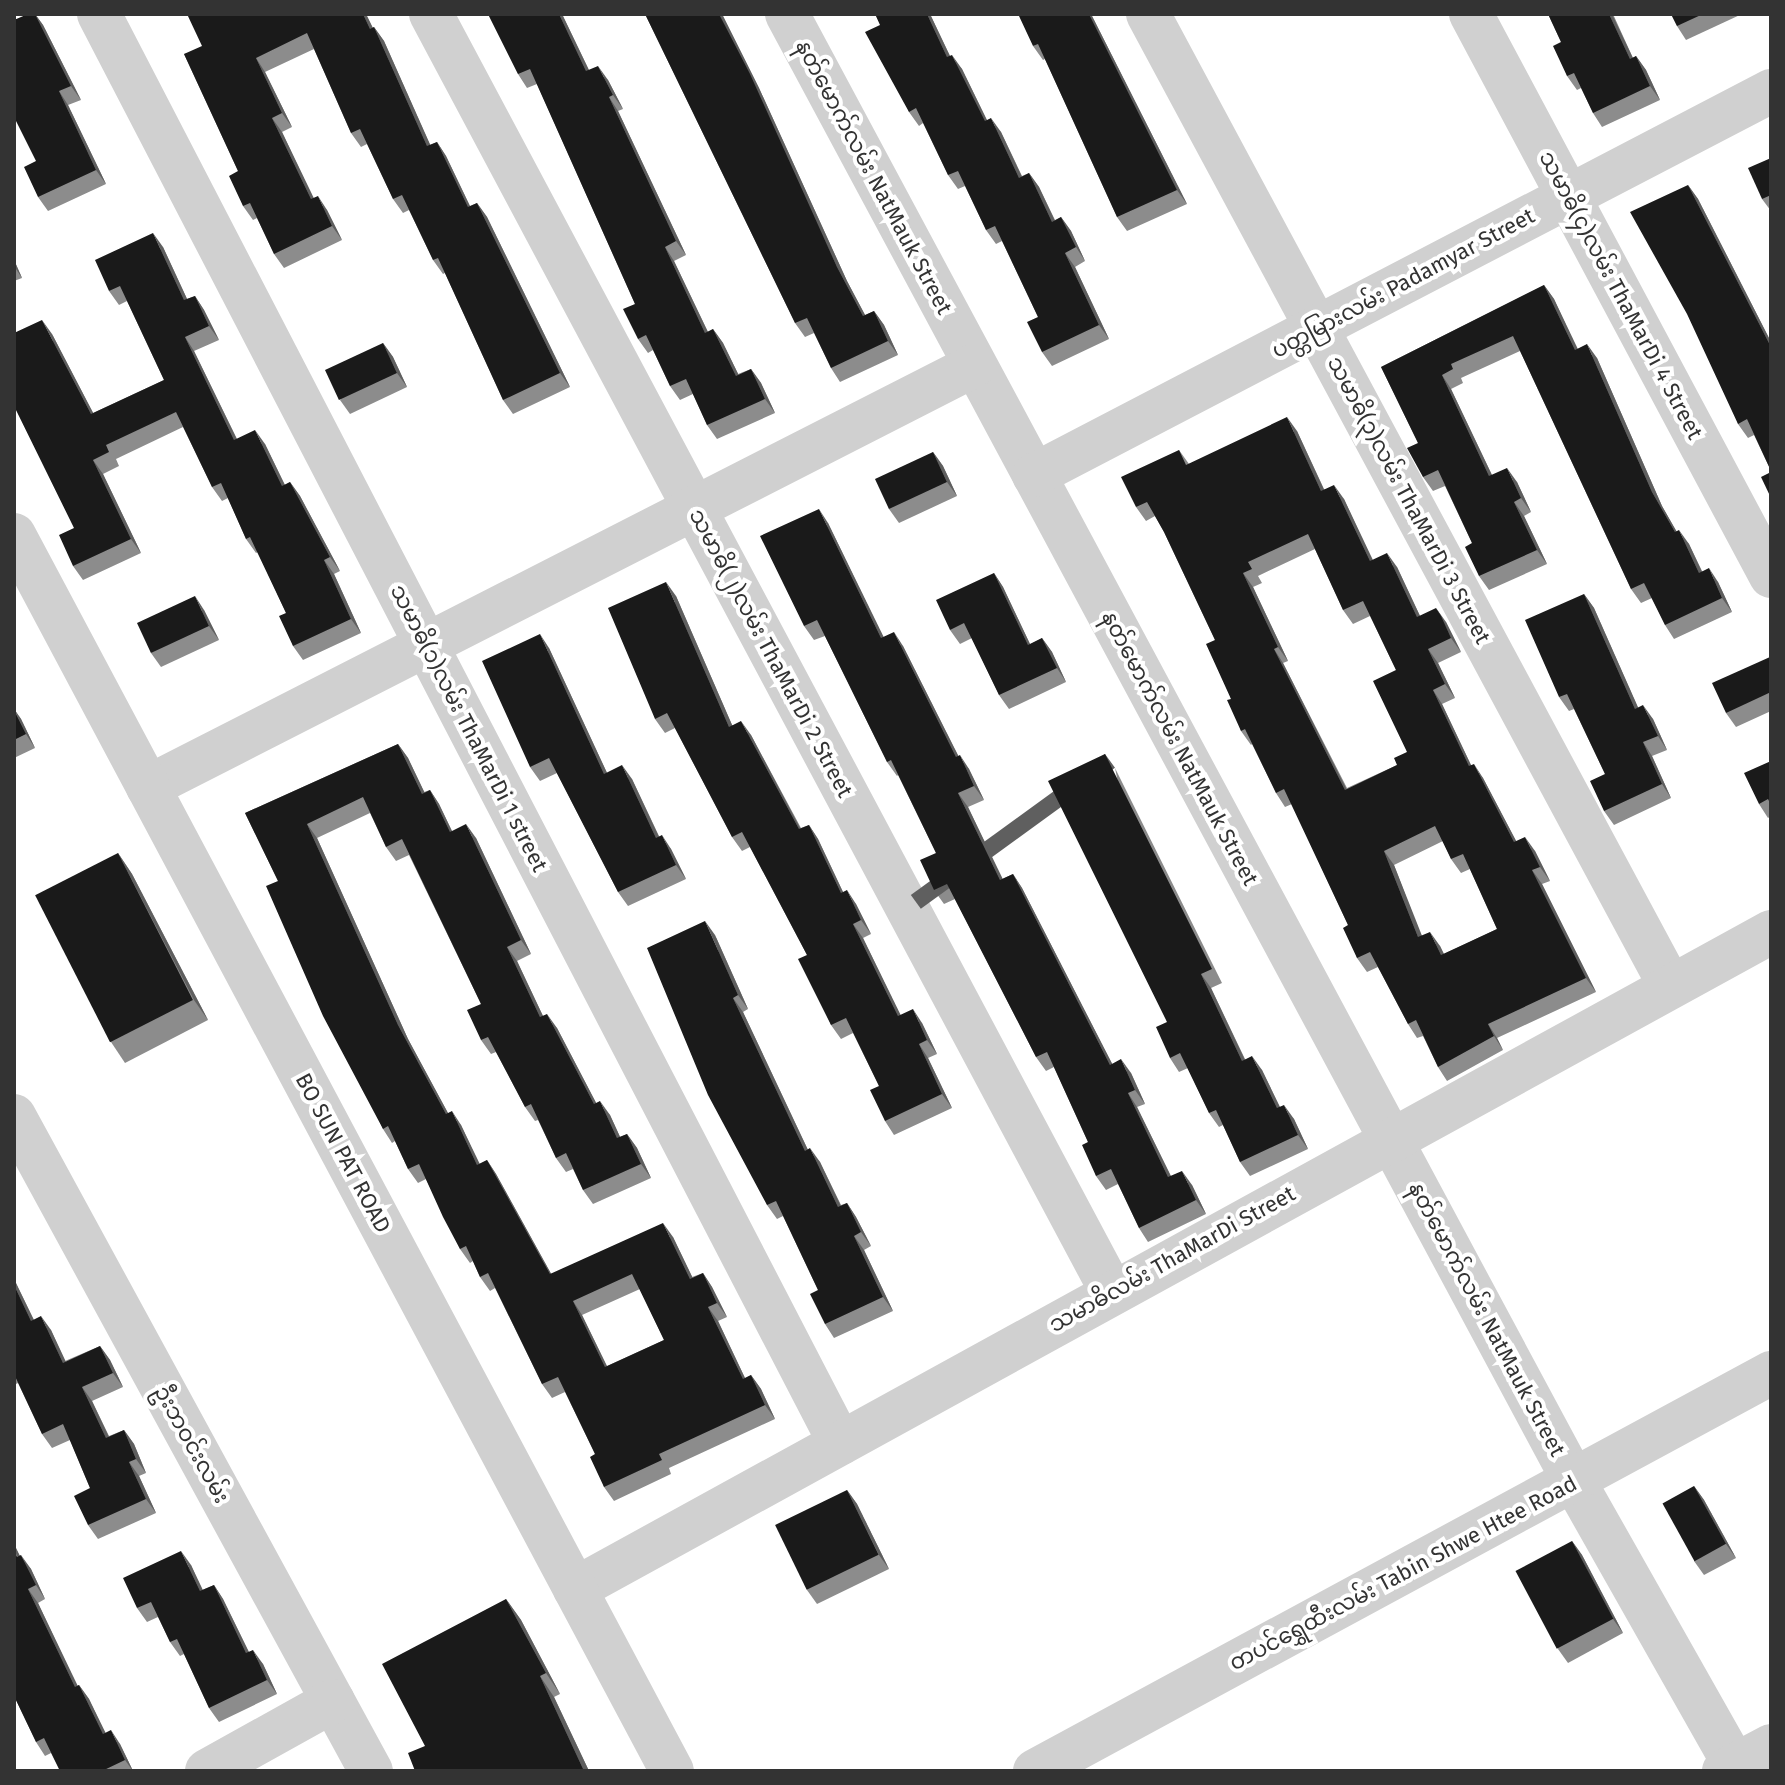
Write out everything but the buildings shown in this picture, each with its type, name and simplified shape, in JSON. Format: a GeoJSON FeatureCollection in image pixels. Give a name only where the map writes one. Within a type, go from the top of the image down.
{"type":"FeatureCollection","features":[{"type":"Feature","properties":{"kind":"street","name":"သမာဓိ(၁)လမ်း ThaMarDi 1 street"},"geometry":{"type":"LineString","coordinates":[[99,14],[840,1443]]}},
{"type":"Feature","properties":{"kind":"street","name":"သမာဓိ(၂)လမ်း ThaMarDi 2 Street"},"geometry":{"type":"LineString","coordinates":[[431,14],[1112,1292]]}},
{"type":"Feature","properties":{"kind":"street","name":"နတ်မောက်လမ်း NatMauk Street"},"geometry":{"type":"LineString","coordinates":[[787,14],[1574,1481],[1743,1761]]}},
{"type":"Feature","properties":{"kind":"street","name":"သမာဓိ(၃)လမ်း ThaMarDi 3 Street"},"geometry":{"type":"LineString","coordinates":[[1148,14],[1670,986]]}},
{"type":"Feature","properties":{"kind":"street","name":"သမာဓိ(၄)လမ်း ThaMarDi 4 Street"},"geometry":{"type":"LineString","coordinates":[[1471,14],[1771,576]]}},
{"type":"Feature","properties":{"kind":"street","name":"ပတ္တမြားလမ်း Padamyar Street"},"geometry":{"type":"LineString","coordinates":[[1034,475],[1771,91]]}},
{"type":"Feature","properties":{"kind":"street"},"geometry":{"type":"LineString","coordinates":[[148,787],[975,365]]}},
{"type":"Feature","properties":{"kind":"street","name":"BO SUN PAT ROAD"},"geometry":{"type":"LineString","coordinates":[[14,535],[672,1771]]}},
{"type":"Feature","properties":{"kind":"street","name":"သမာဓိလမ်း ThaMarDi Street"},"geometry":{"type":"LineString","coordinates":[[575,1589],[1390,1138],[1771,932]]}},
{"type":"Feature","properties":{"kind":"street","name":"ဦးဘဝင်းလမ်း"},"geometry":{"type":"LineString","coordinates":[[14,1116],[371,1771]]}},
{"type":"Feature","properties":{"kind":"street","name":"တပင်ရွှေထီးလမ်း Tabin Shwe Htee Road"},"geometry":{"type":"LineString","coordinates":[[1041,1770],[1771,1373]]}},
{"type":"Feature","properties":{"kind":"street"},"geometry":{"type":"LineString","coordinates":[[207,1771],[333,1701]]}}]}
